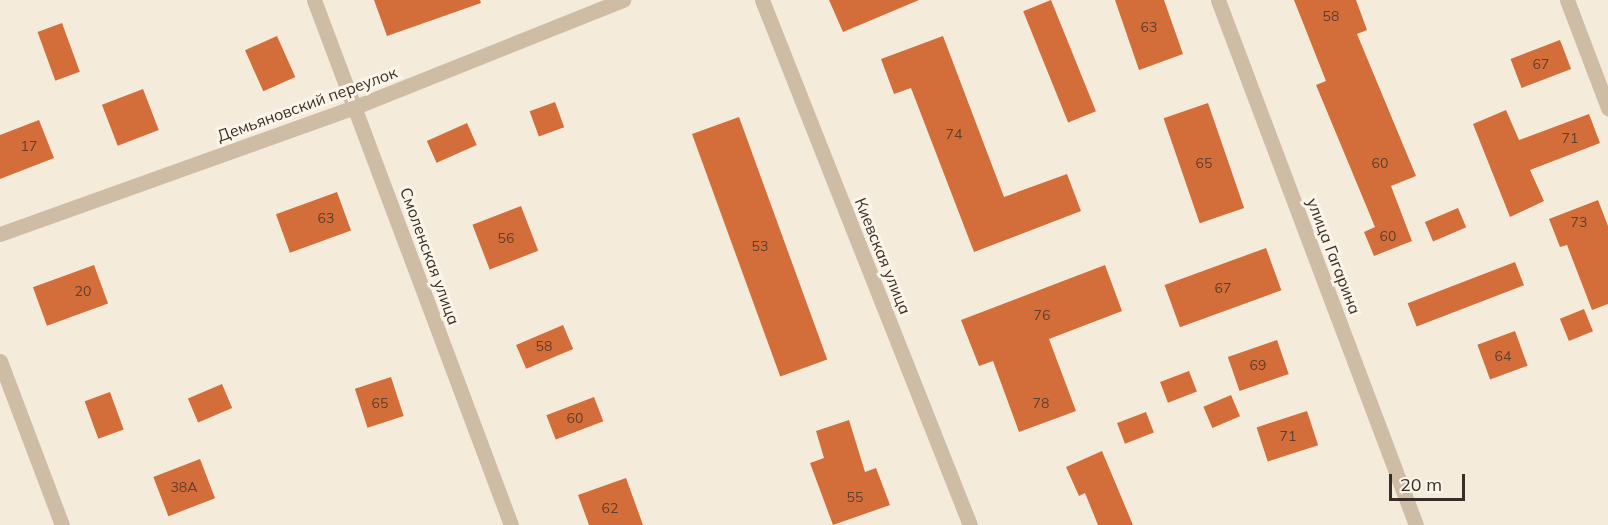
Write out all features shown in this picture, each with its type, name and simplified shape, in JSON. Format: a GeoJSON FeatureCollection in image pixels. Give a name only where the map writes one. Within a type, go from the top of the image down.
{"type":"FeatureCollection","features":[{"type":"Feature","properties":{"kind":"street","name":"Смоленская улица"},"geometry":{"type":"LineString","coordinates":[[314,0],[511,525]]}},
{"type":"Feature","properties":{"kind":"street","name":"Демьяновский переулок"},"geometry":{"type":"LineString","coordinates":[[0,234],[356,107],[623,0]]}},
{"type":"Feature","properties":{"kind":"street","name":"Киевская улица"},"geometry":{"type":"LineString","coordinates":[[762,0],[970,525]]}},
{"type":"Feature","properties":{"kind":"street","name":"улица Гагарина"},"geometry":{"type":"LineString","coordinates":[[1218,0],[1416,525]]}},
{"type":"Feature","properties":{"kind":"street"},"geometry":{"type":"LineString","coordinates":[[1567,0],[1608,108]]}},
{"type":"Feature","properties":{"kind":"street"},"geometry":{"type":"LineString","coordinates":[[0,362],[62,525]]}},
{"type":"Feature","properties":{"kind":"building"},"geometry":{"type":"Polygon","coordinates":[[[374,0],[480,0],[481,3],[387,36],[374,0]]]}},
{"type":"Feature","properties":{"kind":"building"},"geometry":{"type":"Polygon","coordinates":[[[829,0],[919,0],[843,32],[829,0]]]}},
{"type":"Feature","properties":{"kind":"building"},"geometry":{"type":"Polygon","coordinates":[[[1051,0],[1096,111],[1068,123],[1023,11],[1051,0]]]}},
{"type":"Feature","properties":{"kind":"building"},"geometry":{"type":"Polygon","coordinates":[[[1115,0],[1164,0],[1183,54],[1139,70],[1115,0]]]}},
{"type":"Feature","properties":{"kind":"building"},"geometry":{"type":"Polygon","coordinates":[[[1294,0],[1356,0],[1367,30],[1357,34],[1416,176],[1391,186],[1412,241],[1374,256],[1364,232],[1375,227],[1316,85],[1326,81],[1294,0]]]}},
{"type":"Feature","properties":{"kind":"building"},"geometry":{"type":"Polygon","coordinates":[[[62,23],[80,72],[55,81],[38,32],[62,23]]]}},
{"type":"Feature","properties":{"kind":"building"},"geometry":{"type":"Polygon","coordinates":[[[277,36],[295,77],[263,91],[245,50],[277,36]]]}},
{"type":"Feature","properties":{"kind":"building"},"geometry":{"type":"Polygon","coordinates":[[[943,36],[1004,197],[1067,174],[1081,211],[974,252],[911,88],[894,94],[881,59],[943,36]]]}},
{"type":"Feature","properties":{"kind":"building"},"geometry":{"type":"Polygon","coordinates":[[[1560,40],[1571,69],[1522,88],[1511,59],[1560,40]]]}},
{"type":"Feature","properties":{"kind":"building"},"geometry":{"type":"Polygon","coordinates":[[[143,89],[159,130],[118,146],[102,105],[143,89]]]}},
{"type":"Feature","properties":{"kind":"building"},"geometry":{"type":"Polygon","coordinates":[[[555,102],[564,127],[539,137],[530,111],[555,102]]]}},
{"type":"Feature","properties":{"kind":"building"},"geometry":{"type":"Polygon","coordinates":[[[1208,103],[1244,208],[1200,223],[1164,118],[1208,103]]]}},
{"type":"Feature","properties":{"kind":"building"},"geometry":{"type":"Polygon","coordinates":[[[1506,110],[1519,140],[1589,114],[1600,143],[1530,170],[1544,201],[1510,217],[1473,124],[1506,110]]]}},
{"type":"Feature","properties":{"kind":"building"},"geometry":{"type":"Polygon","coordinates":[[[739,117],[827,359],[780,377],[692,134],[739,117]]]}},
{"type":"Feature","properties":{"kind":"building"},"geometry":{"type":"Polygon","coordinates":[[[39,120],[54,158],[0,179],[0,135],[39,120]]]}},
{"type":"Feature","properties":{"kind":"building"},"geometry":{"type":"Polygon","coordinates":[[[467,123],[477,145],[437,163],[427,141],[467,123]]]}},
{"type":"Feature","properties":{"kind":"building"},"geometry":{"type":"Polygon","coordinates":[[[337,192],[351,231],[290,253],[276,214],[337,192]]]}},
{"type":"Feature","properties":{"kind":"building"},"geometry":{"type":"Polygon","coordinates":[[[1598,200],[1608,226],[1608,304],[1592,310],[1567,245],[1560,247],[1549,219],[1598,200]]]}},
{"type":"Feature","properties":{"kind":"building"},"geometry":{"type":"Polygon","coordinates":[[[521,206],[538,251],[490,269],[472,225],[521,206]]]}},
{"type":"Feature","properties":{"kind":"building"},"geometry":{"type":"Polygon","coordinates":[[[1458,208],[1466,227],[1433,241],[1425,222],[1458,208]]]}},
{"type":"Feature","properties":{"kind":"building"},"geometry":{"type":"Polygon","coordinates":[[[1266,248],[1281,290],[1180,327],[1165,285],[1266,248]]]}},
{"type":"Feature","properties":{"kind":"building"},"geometry":{"type":"Polygon","coordinates":[[[1515,262],[1524,285],[1417,327],[1408,303],[1515,262]]]}},
{"type":"Feature","properties":{"kind":"building"},"geometry":{"type":"Polygon","coordinates":[[[94,265],[108,304],[47,326],[33,287],[94,265]]]}},
{"type":"Feature","properties":{"kind":"building"},"geometry":{"type":"Polygon","coordinates":[[[1105,265],[1122,311],[1049,339],[1076,411],[1019,432],[993,361],[979,366],[961,320],[1105,265]]]}},
{"type":"Feature","properties":{"kind":"building"},"geometry":{"type":"Polygon","coordinates":[[[1584,309],[1593,331],[1569,341],[1560,319],[1584,309]]]}},
{"type":"Feature","properties":{"kind":"building"},"geometry":{"type":"Polygon","coordinates":[[[563,325],[573,349],[526,369],[516,345],[563,325]]]}},
{"type":"Feature","properties":{"kind":"building"},"geometry":{"type":"Polygon","coordinates":[[[1515,331],[1528,366],[1490,379],[1477,345],[1515,331]]]}},
{"type":"Feature","properties":{"kind":"building"},"geometry":{"type":"Polygon","coordinates":[[[1277,340],[1289,374],[1240,391],[1228,357],[1277,340]]]}},
{"type":"Feature","properties":{"kind":"building"},"geometry":{"type":"Polygon","coordinates":[[[1189,371],[1197,392],[1168,403],[1160,382],[1189,371]]]}},
{"type":"Feature","properties":{"kind":"building"},"geometry":{"type":"Polygon","coordinates":[[[391,377],[404,416],[368,428],[355,389],[391,377]]]}},
{"type":"Feature","properties":{"kind":"building"},"geometry":{"type":"Polygon","coordinates":[[[222,384],[232,408],[198,422],[188,398],[222,384]]]}},
{"type":"Feature","properties":{"kind":"building"},"geometry":{"type":"Polygon","coordinates":[[[110,392],[124,430],[98,439],[85,401],[110,392]]]}},
{"type":"Feature","properties":{"kind":"building"},"geometry":{"type":"Polygon","coordinates":[[[1231,395],[1240,416],[1212,428],[1203,407],[1231,395]]]}},
{"type":"Feature","properties":{"kind":"building"},"geometry":{"type":"Polygon","coordinates":[[[594,397],[603,421],[556,440],[546,415],[594,397]]]}},
{"type":"Feature","properties":{"kind":"building"},"geometry":{"type":"Polygon","coordinates":[[[1307,411],[1318,445],[1268,462],[1257,427],[1307,411]]]}},
{"type":"Feature","properties":{"kind":"building"},"geometry":{"type":"Polygon","coordinates":[[[1146,412],[1154,433],[1125,444],[1117,423],[1146,412]]]}},
{"type":"Feature","properties":{"kind":"building"},"geometry":{"type":"Polygon","coordinates":[[[849,420],[865,472],[876,468],[890,505],[833,525],[810,463],[824,458],[816,431],[849,420]]]}},
{"type":"Feature","properties":{"kind":"building"},"geometry":{"type":"Polygon","coordinates":[[[1102,451],[1133,525],[1098,525],[1085,493],[1079,496],[1066,467],[1102,451]]]}},
{"type":"Feature","properties":{"kind":"building"},"geometry":{"type":"Polygon","coordinates":[[[200,459],[215,498],[168,516],[153,477],[200,459]]]}},
{"type":"Feature","properties":{"kind":"building"},"geometry":{"type":"Polygon","coordinates":[[[626,478],[643,525],[589,525],[578,495],[626,478]]]}}]}
